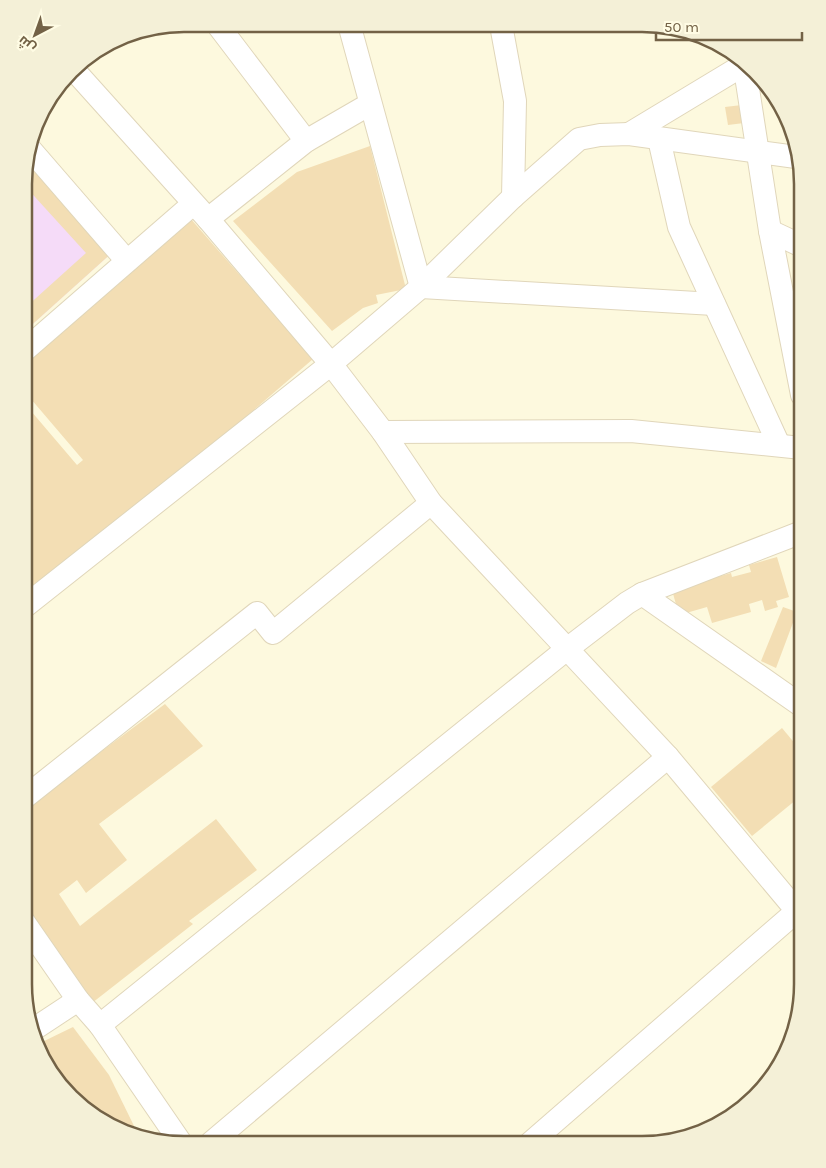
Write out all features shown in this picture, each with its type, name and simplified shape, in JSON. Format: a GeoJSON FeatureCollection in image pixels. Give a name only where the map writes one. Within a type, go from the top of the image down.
{"type":"FeatureCollection","features":[{"type":"Feature","properties":{"kind":"street"},"geometry":{"type":"LineString","coordinates":[[223,32],[306,141]]}},
{"type":"Feature","properties":{"kind":"street"},"geometry":{"type":"LineString","coordinates":[[351,32],[421,287]]}},
{"type":"Feature","properties":{"kind":"street"},"geometry":{"type":"LineString","coordinates":[[502,32],[515,101],[513,197]]}},
{"type":"Feature","properties":{"kind":"street"},"geometry":{"type":"LineString","coordinates":[[629,134],[738,67]]}},
{"type":"Feature","properties":{"kind":"street"},"geometry":{"type":"LineString","coordinates":[[745,73],[770,231],[794,353]]}},
{"type":"Feature","properties":{"kind":"street"},"geometry":{"type":"LineString","coordinates":[[79,75],[208,219],[331,364],[384,432],[431,504],[668,757],[793,906]]}},
{"type":"Feature","properties":{"kind":"street"},"geometry":{"type":"LineString","coordinates":[[208,219],[306,141],[370,104]]}},
{"type":"Feature","properties":{"kind":"street"},"geometry":{"type":"LineString","coordinates":[[32,602],[331,364],[421,287],[513,197],[579,139],[600,135],[629,134],[791,156]]}},
{"type":"Feature","properties":{"kind":"street"},"geometry":{"type":"LineString","coordinates":[[659,139],[679,227],[779,445]]}},
{"type":"Feature","properties":{"kind":"street"},"geometry":{"type":"LineString","coordinates":[[35,155],[127,261]]}},
{"type":"Feature","properties":{"kind":"street"},"geometry":{"type":"LineString","coordinates":[[32,344],[193,204]]}},
{"type":"Feature","properties":{"kind":"street"},"geometry":{"type":"LineString","coordinates":[[770,231],[794,242]]}},
{"type":"Feature","properties":{"kind":"street"},"geometry":{"type":"LineString","coordinates":[[421,287],[714,304]]}},
{"type":"Feature","properties":{"kind":"street"},"geometry":{"type":"LineString","coordinates":[[384,432],[631,431],[794,447]]}},
{"type":"Feature","properties":{"kind":"street"},"geometry":{"type":"LineString","coordinates":[[32,792],[257,614],[273,633],[431,504]]}},
{"type":"Feature","properties":{"kind":"street"},"geometry":{"type":"LineString","coordinates":[[100,1025],[567,649],[627,603],[642,594],[794,535]]}},
{"type":"Feature","properties":{"kind":"street"},"geometry":{"type":"LineString","coordinates":[[642,594],[793,700]]}},
{"type":"Feature","properties":{"kind":"street"},"geometry":{"type":"LineString","coordinates":[[219,1136],[668,757]]}},
{"type":"Feature","properties":{"kind":"street"},"geometry":{"type":"LineString","coordinates":[[538,1136],[793,920]]}},
{"type":"Feature","properties":{"kind":"street"},"geometry":{"type":"LineString","coordinates":[[32,934],[78,1000],[100,1025],[176,1135]]}},
{"type":"Feature","properties":{"kind":"street"},"geometry":{"type":"LineString","coordinates":[[39,1026],[78,1000]]}},
{"type":"Feature","properties":{"kind":"shaded area"},"geometry":{"type":"Polygon","coordinates":[[[33,171],[115,250],[32,325],[33,171]]]}},
{"type":"Feature","properties":{"kind":"building"},"geometry":{"type":"Polygon","coordinates":[[[742,105],[744,123],[728,125],[725,107],[742,105]]]}},
{"type":"Feature","properties":{"kind":"building"},"geometry":{"type":"Polygon","coordinates":[[[370,146],[406,289],[376,295],[378,303],[363,308],[332,331],[233,221],[297,172],[370,146]]]}},
{"type":"Feature","properties":{"kind":"building"},"geometry":{"type":"Polygon","coordinates":[[[34,161],[115,250],[32,325],[32,302],[86,253],[32,194],[34,161]]]}},
{"type":"Feature","properties":{"kind":"building"},"geometry":{"type":"Polygon","coordinates":[[[190,218],[313,359],[110,534],[32,587],[32,412],[77,465],[83,460],[32,400],[32,355],[190,218]]]}},
{"type":"Feature","properties":{"kind":"building"},"geometry":{"type":"Polygon","coordinates":[[[777,557],[789,597],[776,601],[778,607],[765,611],[762,600],[749,604],[751,612],[712,623],[707,607],[679,615],[672,590],[731,573],[732,577],[751,572],[749,565],[777,557]]]}},
{"type":"Feature","properties":{"kind":"building"},"geometry":{"type":"Polygon","coordinates":[[[783,607],[793,611],[793,621],[776,668],[761,661],[783,607]]]}},
{"type":"Feature","properties":{"kind":"building"},"geometry":{"type":"Polygon","coordinates":[[[165,704],[203,746],[99,824],[127,860],[86,893],[77,880],[59,894],[80,926],[216,819],[257,870],[189,921],[193,924],[92,1003],[32,916],[32,803],[165,704]]]}},
{"type":"Feature","properties":{"kind":"building"},"geometry":{"type":"Polygon","coordinates":[[[782,728],[793,742],[793,802],[752,836],[711,787],[782,728]]]}},
{"type":"Feature","properties":{"kind":"building"},"geometry":{"type":"Polygon","coordinates":[[[73,1027],[109,1075],[134,1127],[109,1115],[77,1091],[64,1076],[48,1051],[44,1041],[73,1027]]]}}]}
